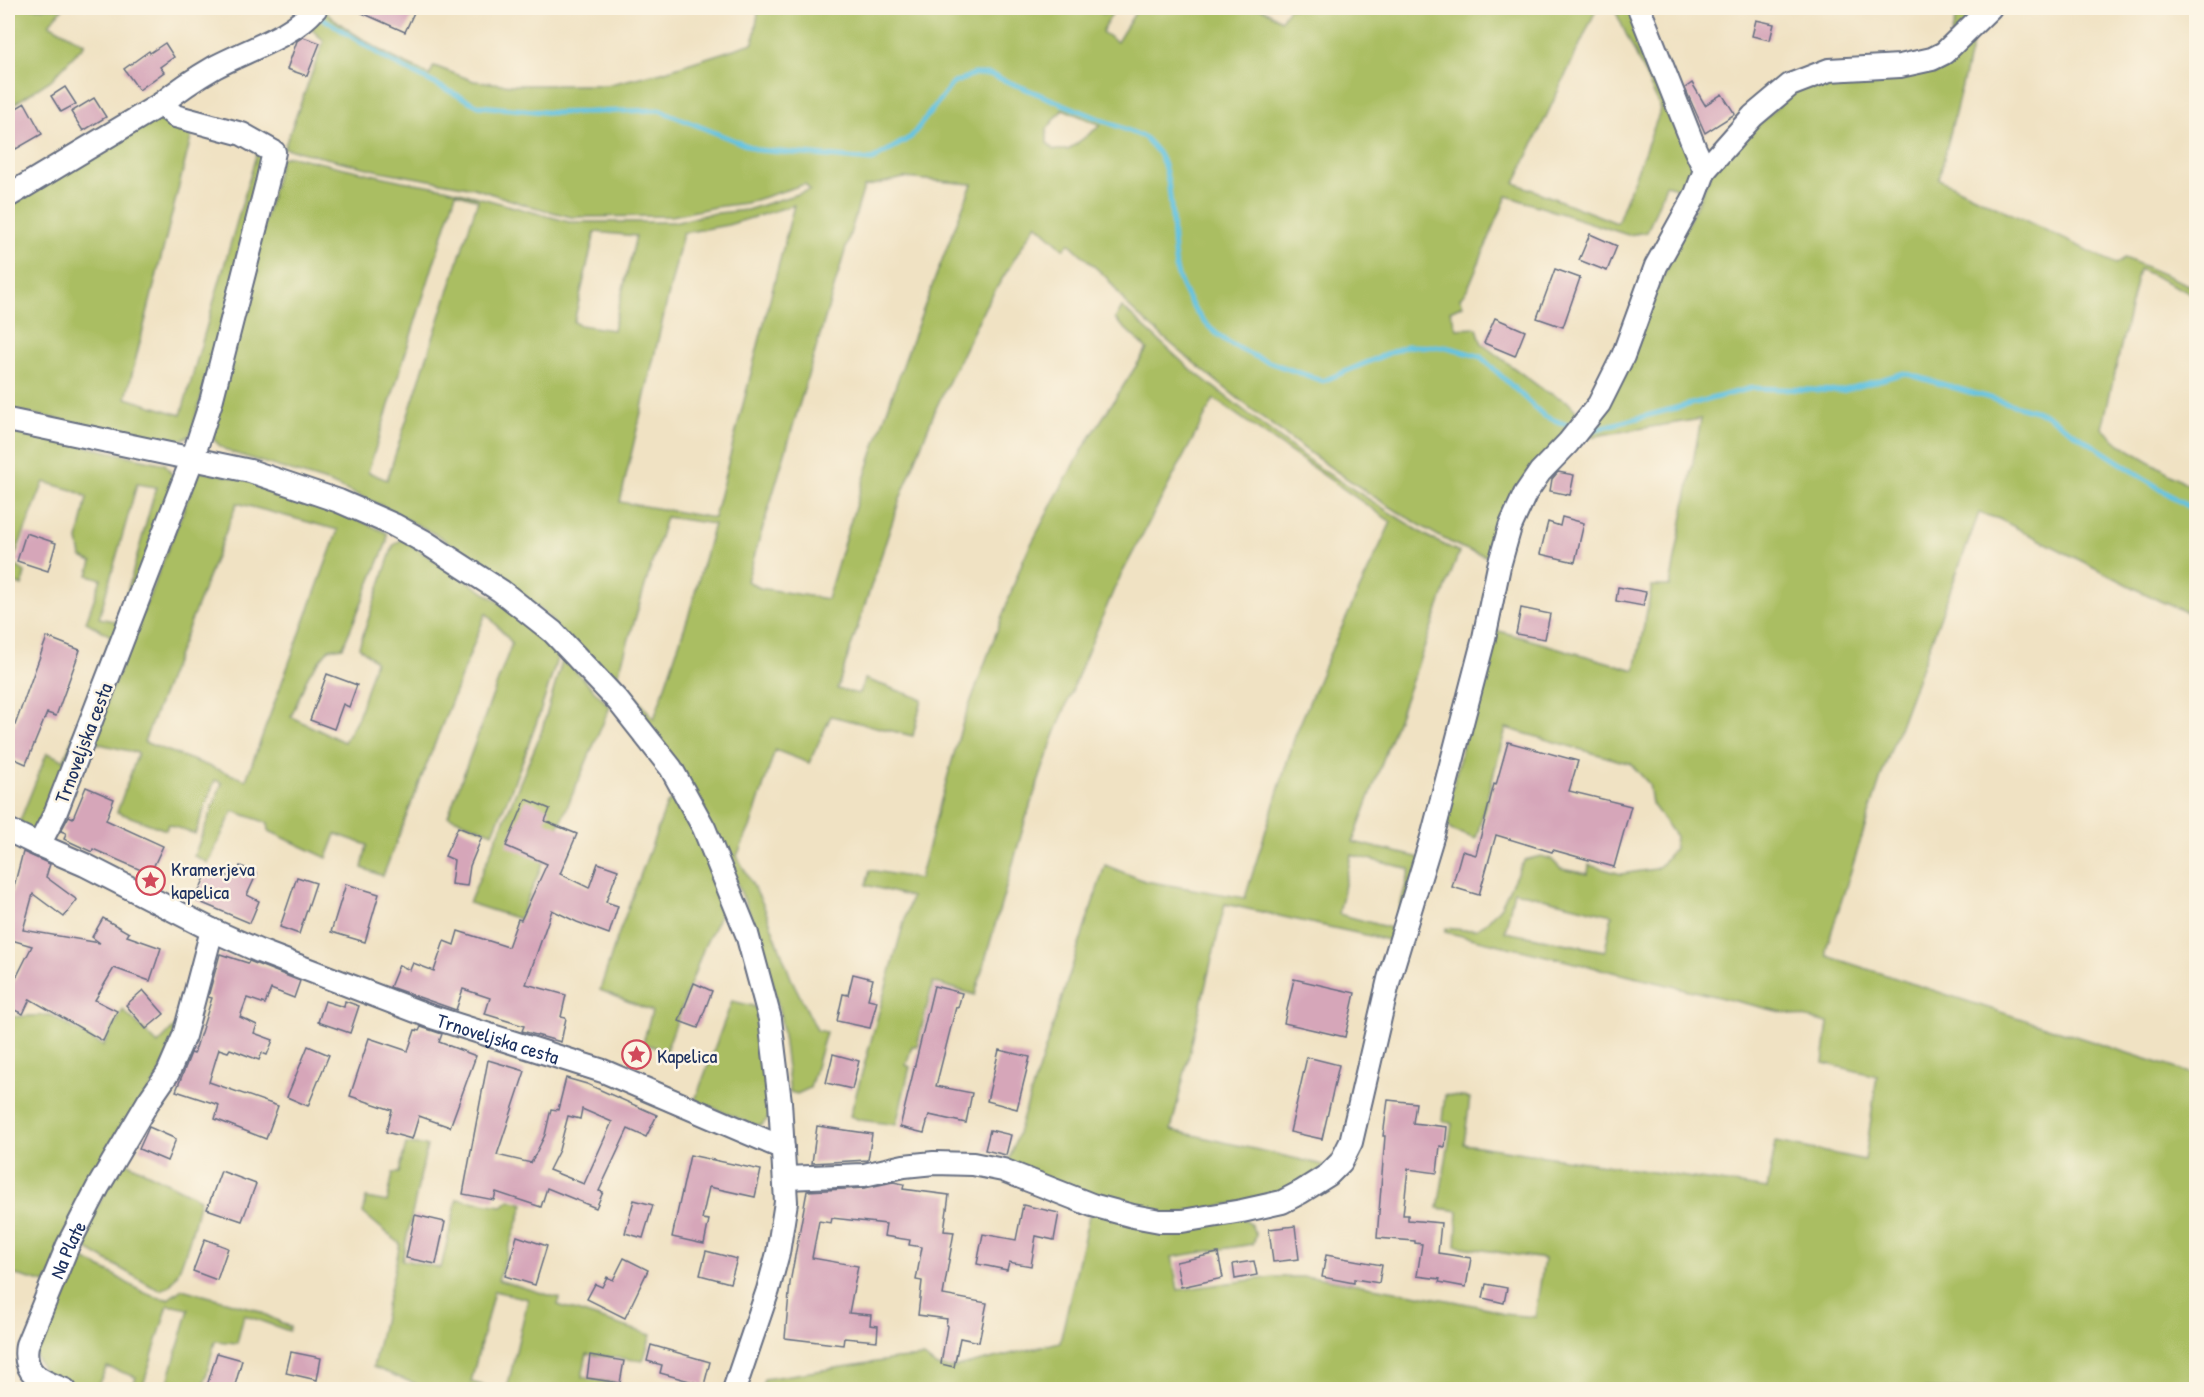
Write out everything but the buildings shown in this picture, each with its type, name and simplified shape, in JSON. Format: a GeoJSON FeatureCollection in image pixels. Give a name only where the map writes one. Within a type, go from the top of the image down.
{"type":"FeatureCollection","features":[{"type":"Feature","properties":{"kind":"street"},"geometry":{"type":"LineString","coordinates":[[1639,8],[1706,170]]}},
{"type":"Feature","properties":{"kind":"street"},"geometry":{"type":"LineString","coordinates":[[785,1178],[864,1175],[904,1166],[934,1163],[973,1164],[1003,1170],[1092,1205],[1160,1221],[1204,1219],[1282,1202],[1328,1175],[1341,1162],[1351,1142],[1389,979],[1433,834],[1510,527],[1525,494],[1540,472],[1599,404],[1623,356],[1656,266],[1696,194],[1706,170],[1753,116],[1790,86],[1829,70],[1900,66],[1932,59],[1944,52],[1990,8]]}},
{"type":"Feature","properties":{"kind":"street"},"geometry":{"type":"LineString","coordinates":[[8,196],[160,104],[182,87],[214,68],[289,31],[311,14]]}},
{"type":"Feature","properties":{"kind":"street","name":"Trnoveljska cesta"},"geometry":{"type":"LineString","coordinates":[[160,104],[175,116],[242,134],[274,152],[211,402],[192,460],[59,805],[39,845],[85,865],[212,930],[259,951],[429,1016],[603,1071],[783,1148]]}},
{"type":"Feature","properties":{"kind":"street"},"geometry":{"type":"LineString","coordinates":[[8,420],[250,471],[339,501],[394,525],[425,542],[501,591],[553,632],[618,701],[671,768],[704,828],[744,925],[770,1019],[780,1102],[786,1202],[778,1253],[768,1290],[734,1389]]}},
{"type":"Feature","properties":{"kind":"street"},"geometry":{"type":"LineString","coordinates":[[8,830],[39,845]]}},
{"type":"Feature","properties":{"kind":"street","name":"Na Plate"},"geometry":{"type":"LineString","coordinates":[[65,1389],[42,1381],[34,1375],[26,1362],[27,1346],[68,1245],[98,1187],[148,1102],[168,1073],[184,1036],[212,930]]}},
{"type":"Feature","properties":{"kind":"green space"},"geometry":{"type":"Polygon","coordinates":[[[8,8],[63,8],[49,24],[85,44],[51,80],[8,108],[8,8]]]}},
{"type":"Feature","properties":{"kind":"green space"},"geometry":{"type":"Polygon","coordinates":[[[759,8],[1091,8],[1104,14],[1108,8],[1115,8],[1102,32],[1117,42],[1138,8],[1261,8],[1281,20],[1289,8],[1597,8],[1515,183],[1617,223],[1661,109],[1614,8],[1635,8],[1695,160],[1692,192],[1666,185],[1647,232],[1628,235],[1507,196],[1468,288],[1460,298],[1463,305],[1450,311],[1457,329],[1477,328],[1482,344],[1545,391],[1567,401],[1581,416],[1492,557],[1469,551],[1436,535],[1370,494],[1302,447],[1236,397],[1141,318],[1127,305],[1108,279],[1069,243],[1064,249],[1036,224],[986,305],[936,408],[900,499],[837,689],[859,694],[865,679],[922,699],[913,736],[831,716],[809,763],[775,750],[751,825],[737,856],[763,904],[791,978],[817,1030],[826,1032],[810,1088],[797,1094],[790,1092],[781,1020],[758,933],[731,869],[549,617],[502,577],[440,537],[380,505],[330,483],[230,452],[213,439],[213,420],[281,158],[291,156],[402,181],[445,188],[569,222],[678,222],[708,214],[747,210],[810,190],[805,184],[746,203],[672,216],[571,217],[474,188],[380,171],[284,148],[324,41],[310,28],[325,10],[362,39],[429,76],[434,66],[474,81],[512,85],[606,85],[662,72],[753,43],[759,8]],[[1063,109],[1047,129],[1047,143],[1054,150],[1068,150],[1101,125],[1063,109]],[[904,178],[864,187],[747,581],[760,588],[827,599],[894,390],[972,184],[904,178]],[[456,193],[368,472],[387,480],[478,200],[456,193]],[[794,205],[728,225],[683,233],[620,502],[714,518],[794,205]],[[595,232],[574,322],[613,330],[636,236],[595,232]],[[666,517],[618,675],[654,719],[689,614],[714,524],[666,517]]]}},
{"type":"Feature","properties":{"kind":"green space"},"geometry":{"type":"Polygon","coordinates":[[[1958,8],[1983,8],[1951,37],[1958,8]]]}},
{"type":"Feature","properties":{"kind":"green space"},"geometry":{"type":"Polygon","coordinates":[[[1976,28],[1939,179],[2116,264],[2125,258],[2196,288],[2196,296],[2139,269],[2102,428],[2120,444],[2196,489],[2196,616],[2160,601],[1999,519],[1979,513],[1882,774],[1826,949],[1827,956],[2196,1075],[2196,1389],[762,1390],[764,1379],[896,1359],[924,1357],[937,1367],[953,1368],[1060,1342],[1090,1211],[1242,1217],[1250,1223],[1256,1235],[1253,1244],[1172,1257],[1178,1290],[1273,1277],[1315,1277],[1453,1301],[1492,1309],[1503,1314],[1535,1317],[1544,1259],[1456,1246],[1458,1211],[1438,1208],[1452,1124],[1442,1120],[1445,1095],[1470,1098],[1464,1144],[1767,1189],[1776,1142],[1865,1160],[1877,1076],[1823,1063],[1828,1023],[1445,932],[1446,928],[1477,929],[1488,921],[1501,906],[1525,860],[1541,856],[1551,859],[1561,869],[1588,874],[1589,865],[1621,874],[1655,869],[1661,865],[1674,848],[1675,835],[1652,804],[1649,784],[1631,764],[1506,728],[1476,839],[1451,830],[1444,821],[1492,629],[1635,670],[1652,586],[1670,586],[1701,419],[1582,438],[1633,341],[1714,167],[1805,81],[1901,72],[1976,28]],[[1514,891],[1505,932],[1605,951],[1612,915],[1514,891]]]}},
{"type":"Feature","properties":{"kind":"green space"},"geometry":{"type":"Polygon","coordinates":[[[148,120],[167,121],[193,130],[126,398],[181,415],[257,152],[263,157],[265,170],[191,434],[173,441],[153,439],[8,409],[8,201],[148,120]]]}},
{"type":"Feature","properties":{"kind":"green space"},"geometry":{"type":"Polygon","coordinates":[[[1122,307],[1189,368],[1316,466],[1432,539],[1459,552],[1353,842],[1421,858],[1393,941],[1225,904],[1171,1130],[1328,1166],[1282,1195],[1164,1216],[1007,1167],[1105,865],[1145,881],[1245,898],[1295,736],[1329,655],[1391,522],[1214,399],[1115,587],[1083,663],[1053,739],[1026,818],[975,995],[933,982],[917,1046],[912,1046],[906,1065],[910,1067],[896,1125],[860,1120],[850,1116],[911,897],[866,885],[870,870],[919,879],[962,725],[1023,560],[1086,444],[1147,349],[1115,319],[1122,307]],[[1351,855],[1339,914],[1394,929],[1410,869],[1351,855]]]}},
{"type":"Feature","properties":{"kind":"green space"},"geometry":{"type":"Polygon","coordinates":[[[8,429],[165,464],[173,476],[174,485],[91,707],[33,835],[17,828],[47,753],[64,760],[111,636],[86,622],[101,579],[88,575],[92,562],[81,557],[78,540],[87,497],[73,490],[44,482],[12,563],[25,572],[22,586],[8,580],[8,429]],[[137,484],[99,618],[119,622],[156,487],[137,484]]]}},
{"type":"Feature","properties":{"kind":"green space"},"geometry":{"type":"Polygon","coordinates":[[[199,471],[245,479],[312,498],[387,533],[387,542],[343,647],[329,649],[309,674],[291,717],[344,742],[358,717],[375,661],[359,647],[393,546],[402,539],[513,611],[559,652],[529,744],[493,833],[448,816],[512,643],[486,613],[383,876],[362,868],[367,845],[336,834],[327,858],[269,831],[268,823],[233,811],[208,863],[194,856],[222,783],[215,780],[195,834],[168,824],[166,830],[117,812],[138,753],[91,742],[199,471]],[[237,503],[144,742],[246,780],[338,530],[237,503]]]}},
{"type":"Feature","properties":{"kind":"green space"},"geometry":{"type":"Polygon","coordinates":[[[563,658],[610,707],[519,919],[469,903],[541,733],[563,658]]]}},
{"type":"Feature","properties":{"kind":"green space"},"geometry":{"type":"Polygon","coordinates":[[[674,797],[704,849],[727,902],[704,947],[666,1051],[643,1043],[652,1011],[600,990],[667,804],[674,797]]]}},
{"type":"Feature","properties":{"kind":"green space"},"geometry":{"type":"Polygon","coordinates":[[[732,1001],[758,1009],[771,1110],[769,1117],[762,1125],[753,1125],[695,1100],[732,1001]]]}},
{"type":"Feature","properties":{"kind":"green space"},"geometry":{"type":"Polygon","coordinates":[[[123,1010],[158,1044],[180,1021],[180,1035],[46,1283],[8,1273],[8,1017],[51,1015],[103,1046],[123,1010]]]}},
{"type":"Feature","properties":{"kind":"green space"},"geometry":{"type":"Polygon","coordinates":[[[406,1144],[427,1146],[402,1260],[441,1268],[457,1199],[502,1206],[510,1200],[524,1204],[498,1280],[559,1298],[558,1305],[651,1335],[643,1361],[587,1354],[582,1377],[646,1389],[507,1389],[528,1299],[494,1291],[471,1382],[496,1389],[415,1389],[416,1384],[373,1367],[400,1244],[363,1213],[366,1198],[387,1202],[393,1173],[399,1173],[406,1144]]]}},
{"type":"Feature","properties":{"kind":"green space"},"geometry":{"type":"Polygon","coordinates":[[[122,1160],[200,1199],[179,1270],[169,1286],[160,1290],[78,1244],[122,1160]]]}},
{"type":"Feature","properties":{"kind":"green space"},"geometry":{"type":"Polygon","coordinates":[[[75,1255],[137,1289],[159,1298],[168,1299],[182,1289],[254,1309],[290,1327],[289,1331],[244,1315],[237,1343],[215,1341],[203,1389],[166,1389],[189,1309],[168,1305],[142,1389],[132,1389],[136,1377],[107,1367],[96,1389],[75,1389],[47,1379],[31,1346],[75,1255]]]}},
{"type":"Feature","properties":{"kind":"waterway"},"geometry":{"type":"LineString","coordinates":[[318,15],[388,60],[479,106],[555,113],[659,110],[758,150],[872,160],[911,137],[952,84],[974,74],[989,74],[1144,137],[1152,145],[1159,154],[1167,176],[1178,276],[1189,300],[1202,320],[1236,347],[1277,365],[1323,381],[1406,346],[1447,347],[1481,357],[1544,416],[1572,427]]}},
{"type":"Feature","properties":{"kind":"waterway"},"geometry":{"type":"LineString","coordinates":[[1587,429],[1596,429],[1752,388],[1842,391],[1904,373],[2045,414],[2196,512]]}},
{"type":"Feature","properties":{"kind":"place","name":"Kramerjeva kapelica"},"geometry":{"type":"Point","coordinates":[150,880]}},
{"type":"Feature","properties":{"kind":"place","name":"Kapelica"},"geometry":{"type":"Point","coordinates":[636,1055]}}]}
